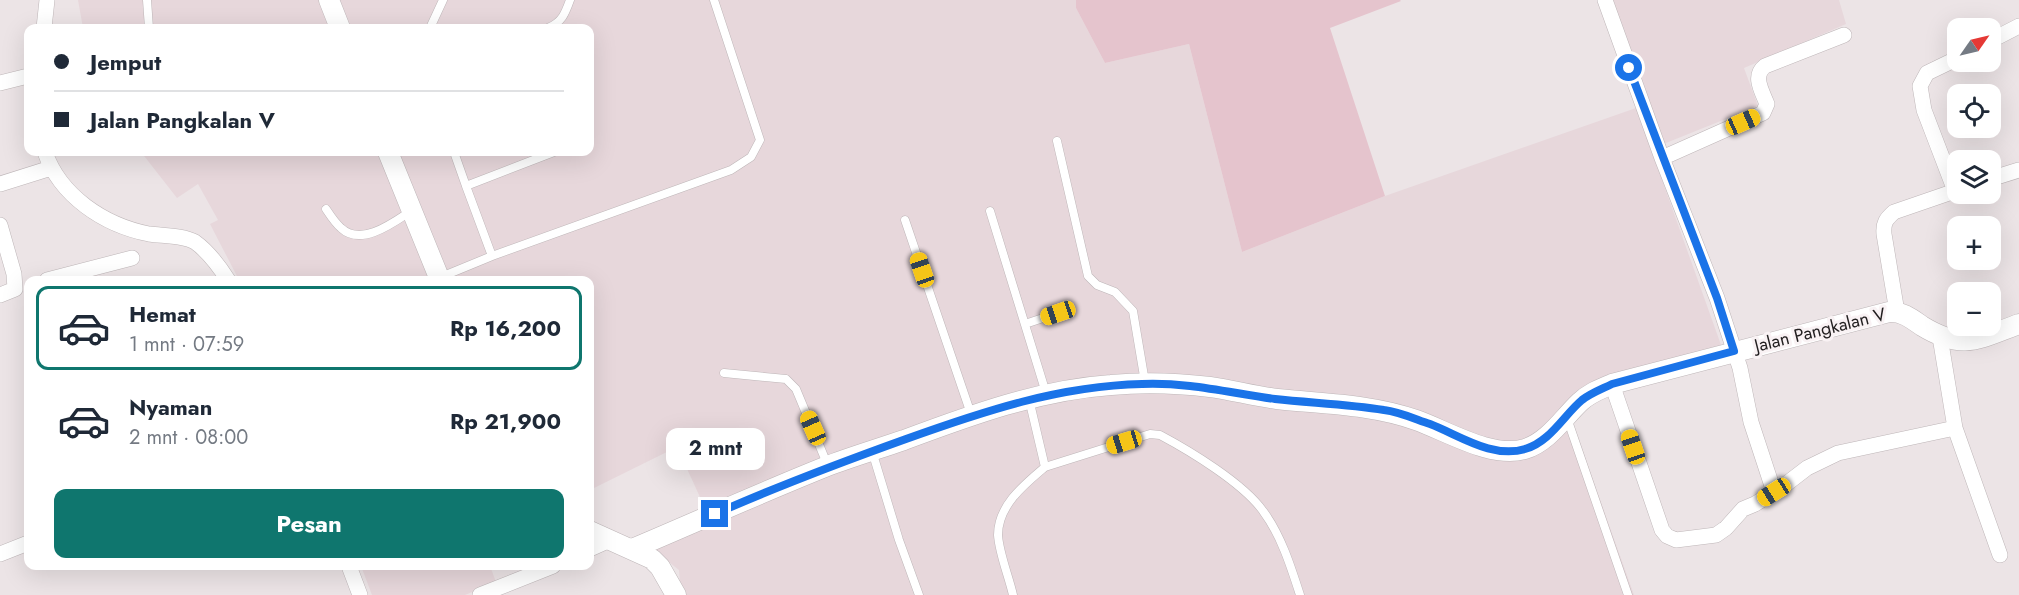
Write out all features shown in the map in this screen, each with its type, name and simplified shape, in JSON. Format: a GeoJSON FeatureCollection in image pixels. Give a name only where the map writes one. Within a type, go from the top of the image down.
{"type":"FeatureCollection","features":[{"type":"Feature","properties":{"kind":"street"},"geometry":{"type":"LineString","coordinates":[[44,24],[47,0]]}},
{"type":"Feature","properties":{"kind":"street"},"geometry":{"type":"LineString","coordinates":[[329,0],[338,24]]}},
{"type":"Feature","properties":{"kind":"street"},"geometry":{"type":"LineString","coordinates":[[1605,0],[1662,158],[1717,298],[1734,351],[1751,422],[1774,492]]}},
{"type":"Feature","properties":{"kind":"street"},"geometry":{"type":"LineString","coordinates":[[2001,35],[2019,26]]}},
{"type":"Feature","properties":{"kind":"street"},"geometry":{"type":"LineString","coordinates":[[1662,158],[1763,113],[1767,104],[1757,78],[1759,71],[1765,66],[1844,35]]}},
{"type":"Feature","properties":{"kind":"street"},"geometry":{"type":"LineString","coordinates":[[1947,63],[1927,73],[1920,86],[1924,110],[1947,168]]}},
{"type":"Feature","properties":{"kind":"street"},"geometry":{"type":"LineString","coordinates":[[0,83],[24,77]]}},
{"type":"Feature","properties":{"kind":"street"},"geometry":{"type":"LineString","coordinates":[[46,156],[51,168],[67,191],[103,218],[144,233],[189,240],[213,258],[225,276]]}},
{"type":"Feature","properties":{"kind":"street"},"geometry":{"type":"LineString","coordinates":[[390,156],[439,276]]}},
{"type":"Feature","properties":{"kind":"street"},"geometry":{"type":"LineString","coordinates":[[0,184],[51,168]]}},
{"type":"Feature","properties":{"kind":"street"},"geometry":{"type":"LineString","coordinates":[[2001,177],[2018,173]]}},
{"type":"Feature","properties":{"kind":"street"},"geometry":{"type":"LineString","coordinates":[[1898,312],[1883,226],[1886,219],[1894,212],[1947,193]]}},
{"type":"Feature","properties":{"kind":"street"},"geometry":{"type":"LineString","coordinates":[[0,225],[14,274],[22,287],[0,295]]}},
{"type":"Feature","properties":{"kind":"street"},"geometry":{"type":"LineString","coordinates":[[62,276],[132,258]]}},
{"type":"Feature","properties":{"kind":"street","name":"Jalan Pangkalan V"},"geometry":{"type":"LineString","coordinates":[[633,549],[828,466],[972,415],[1038,397],[1096,386],[1146,383],[1209,387],[1274,399],[1386,410],[1484,447],[1499,450],[1527,449],[1567,417],[1581,401],[1593,392],[1612,384],[1734,351],[1889,312],[1898,312],[1940,337],[1961,341],[1983,337],[2019,324]]}},
{"type":"Feature","properties":{"kind":"street"},"geometry":{"type":"LineString","coordinates":[[1940,337],[1954,428],[2000,555]]}},
{"type":"Feature","properties":{"kind":"street"},"geometry":{"type":"LineString","coordinates":[[1612,384],[1662,530],[1667,536],[1676,540],[1716,535],[1726,528],[1743,509],[1774,492],[1807,468],[1838,453],[1954,428]]}},
{"type":"Feature","properties":{"kind":"street"},"geometry":{"type":"LineString","coordinates":[[594,533],[652,559],[660,567],[676,595]]}},
{"type":"Feature","properties":{"kind":"street"},"geometry":{"type":"LineString","coordinates":[[594,547],[610,540]]}},
{"type":"Feature","properties":{"kind":"street"},"geometry":{"type":"LineString","coordinates":[[0,554],[24,545]]}},
{"type":"Feature","properties":{"kind":"street"},"geometry":{"type":"LineString","coordinates":[[351,570],[360,595]]}},
{"type":"Feature","properties":{"kind":"street"},"geometry":{"type":"LineString","coordinates":[[480,595],[544,570]]}},
{"type":"Feature","properties":{"kind":"lane"},"geometry":{"type":"LineString","coordinates":[[147,0],[149,24]]}},
{"type":"Feature","properties":{"kind":"lane"},"geometry":{"type":"LineString","coordinates":[[432,24],[443,0]]}},
{"type":"Feature","properties":{"kind":"lane"},"geometry":{"type":"LineString","coordinates":[[557,24],[565,17],[570,0]]}},
{"type":"Feature","properties":{"kind":"lane"},"geometry":{"type":"LineString","coordinates":[[447,276],[492,256],[730,170],[751,157],[760,140],[714,0]]}},
{"type":"Feature","properties":{"kind":"lane"},"geometry":{"type":"LineString","coordinates":[[1057,141],[1088,276],[1097,285],[1115,292],[1133,311],[1146,383]]}},
{"type":"Feature","properties":{"kind":"lane"},"geometry":{"type":"LineString","coordinates":[[455,156],[492,256]]}},
{"type":"Feature","properties":{"kind":"lane"},"geometry":{"type":"LineString","coordinates":[[466,186],[544,156]]}},
{"type":"Feature","properties":{"kind":"lane"},"geometry":{"type":"LineString","coordinates":[[326,209],[342,230],[353,234],[369,234],[411,211]]}},
{"type":"Feature","properties":{"kind":"lane"},"geometry":{"type":"LineString","coordinates":[[990,211],[1025,324],[1038,397],[1045,466]]}},
{"type":"Feature","properties":{"kind":"lane"},"geometry":{"type":"LineString","coordinates":[[905,220],[972,415]]}},
{"type":"Feature","properties":{"kind":"lane"},"geometry":{"type":"LineString","coordinates":[[1025,324],[1058,313]]}},
{"type":"Feature","properties":{"kind":"lane"},"geometry":{"type":"LineString","coordinates":[[724,373],[786,379],[796,389],[828,466]]}},
{"type":"Feature","properties":{"kind":"lane"},"geometry":{"type":"LineString","coordinates":[[1567,417],[1628,595]]}},
{"type":"Feature","properties":{"kind":"lane"},"geometry":{"type":"LineString","coordinates":[[1013,595],[998,537],[999,526],[1011,499],[1045,466],[1150,434],[1160,435],[1244,489],[1271,523],[1300,595]]}},
{"type":"Feature","properties":{"kind":"lane"},"geometry":{"type":"LineString","coordinates":[[872,452],[899,540],[919,595]]}},
{"type":"Feature","properties":{"kind":"shaded area"},"geometry":{"type":"Polygon","coordinates":[[[78,0],[1076,0],[1076,8],[1105,63],[1189,44],[1242,252],[1385,196],[1636,108],[1600,0],[1839,0],[1846,24],[1744,68],[1758,106],[1651,149],[1721,345],[1601,379],[1566,404],[1634,595],[681,595],[679,570],[636,536],[705,508],[677,447],[594,488],[594,276],[237,276],[210,224],[218,220],[198,184],[177,198],[144,156],[594,156],[594,24],[82,24],[78,0]]]}},
{"type":"Feature","properties":{"kind":"shaded area"},"geometry":{"type":"Polygon","coordinates":[[[1076,0],[1400,0],[1330,28],[1385,196],[1242,252],[1189,44],[1105,63],[1076,8],[1076,0]]]}},
{"type":"Feature","properties":{"kind":"shaded area"},"geometry":{"type":"Polygon","coordinates":[[[363,570],[492,570],[496,582],[465,595],[372,595],[363,570]]]}},
{"type":"Feature","properties":{"kind":"route"},"geometry":{"type":"LineString","coordinates":[[715,514],[828,466],[972,415],[1029,398],[1096,386],[1146,383],[1182,384],[1274,399],[1386,410],[1484,447],[1517,451],[1535,445],[1593,392],[1612,384],[1734,351],[1717,298],[1629,68]]}}]}
